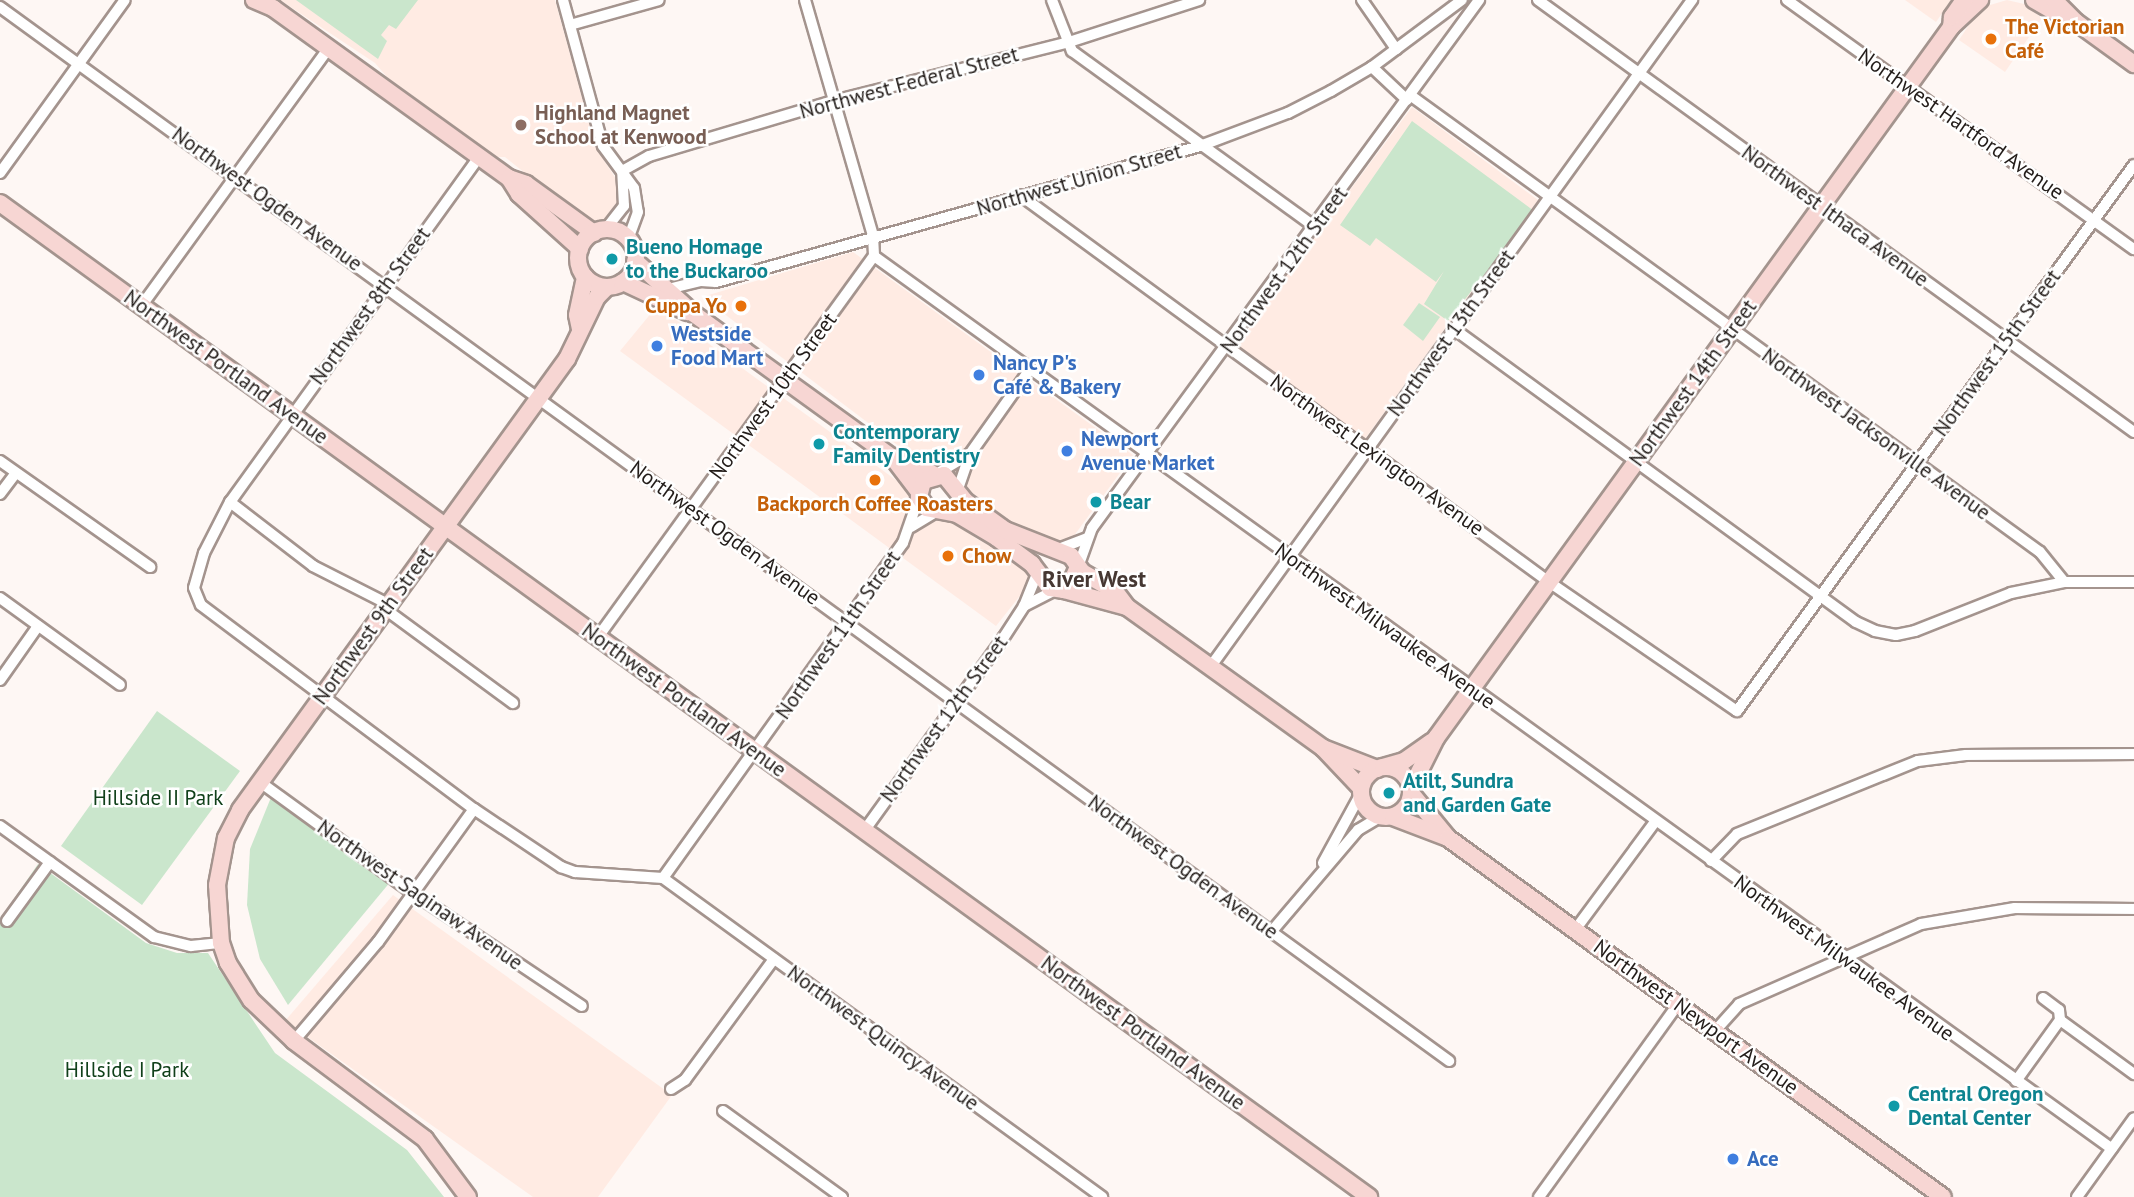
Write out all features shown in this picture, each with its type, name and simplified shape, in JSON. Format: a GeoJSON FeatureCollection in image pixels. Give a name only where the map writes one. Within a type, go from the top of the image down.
{"type":"FeatureCollection","features":[{"type":"Feature","properties":{"kind":"street"},"geometry":{"type":"LineString","coordinates":[[0,173],[125,0]]}},
{"type":"Feature","properties":{"kind":"street"},"geometry":{"type":"LineString","coordinates":[[254,0],[271,4],[509,178],[526,184],[600,231],[628,239]]}},
{"type":"Feature","properties":{"kind":"street"},"geometry":{"type":"LineString","coordinates":[[563,0],[603,146],[622,171],[637,201],[628,239],[635,261],[694,314],[893,458],[951,478],[959,491],[1004,530],[1071,556],[1078,567],[1115,591],[1127,607],[1323,748],[1361,792],[1367,809],[1387,817]]}},
{"type":"Feature","properties":{"kind":"street"},"geometry":{"type":"LineString","coordinates":[[570,25],[659,0]]}},
{"type":"Feature","properties":{"kind":"street"},"geometry":{"type":"LineString","coordinates":[[805,0],[873,236],[874,256]]}},
{"type":"Feature","properties":{"kind":"street"},"geometry":{"type":"LineString","coordinates":[[1052,0],[1066,43],[1200,146],[1315,227]]}},
{"type":"Feature","properties":{"kind":"street","name":"Northwest Federal Street"},"geometry":{"type":"LineString","coordinates":[[622,171],[649,156],[833,101],[1066,43],[1199,0]]}},
{"type":"Feature","properties":{"kind":"street"},"geometry":{"type":"LineString","coordinates":[[1362,0],[1396,49]]}},
{"type":"Feature","properties":{"kind":"street","name":"Northwest Union Street"},"geometry":{"type":"LineString","coordinates":[[668,289],[701,281],[716,282],[1200,146],[1287,113],[1372,67],[1462,0]]}},
{"type":"Feature","properties":{"kind":"street","name":"Northwest 12th Street"},"geometry":{"type":"LineString","coordinates":[[1078,567],[1087,538],[1479,0]]}},
{"type":"Feature","properties":{"kind":"street","name":"Northwest Ithaca Avenue"},"geometry":{"type":"LineString","coordinates":[[1538,0],[2134,432]]}},
{"type":"Feature","properties":{"kind":"street","name":"Northwest 13th Street"},"geometry":{"type":"LineString","coordinates":[[1211,666],[1692,0]]}},
{"type":"Feature","properties":{"kind":"street","name":"Northwest Hartford Avenue"},"geometry":{"type":"LineString","coordinates":[[1787,0],[2134,249]]}},
{"type":"Feature","properties":{"kind":"street","name":"Northwest 14th Street"},"geometry":{"type":"LineString","coordinates":[[1411,791],[1436,738],[1470,689],[1822,207],[1951,27],[1952,17],[1964,0]]}},
{"type":"Feature","properties":{"kind":"street","name":"Northwest 14th Street"},"geometry":{"type":"LineString","coordinates":[[1951,27],[1961,23],[1980,0]]}},
{"type":"Feature","properties":{"kind":"street"},"geometry":{"type":"LineString","coordinates":[[2034,0],[2060,18],[2076,22]]}},
{"type":"Feature","properties":{"kind":"street"},"geometry":{"type":"LineString","coordinates":[[2054,0],[2076,22],[2134,64]]}},
{"type":"Feature","properties":{"kind":"street","name":"Northwest Ogden Avenue"},"geometry":{"type":"LineString","coordinates":[[0,7],[237,176],[1449,1061]]}},
{"type":"Feature","properties":{"kind":"street"},"geometry":{"type":"LineString","coordinates":[[142,306],[329,48]]}},
{"type":"Feature","properties":{"kind":"street","name":"Northwest Jacksonville Avenue"},"geometry":{"type":"LineString","coordinates":[[1372,67],[1409,98],[2040,552],[2064,582]]}},
{"type":"Feature","properties":{"kind":"street","name":"Northwest 8th Street"},"geometry":{"type":"LineString","coordinates":[[324,695],[201,605],[194,588],[211,536],[230,502],[479,157]]}},
{"type":"Feature","properties":{"kind":"street","name":"Northwest 15th Street"},"geometry":{"type":"LineString","coordinates":[[1737,712],[2134,165]]}},
{"type":"Feature","properties":{"kind":"street"},"geometry":{"type":"LineString","coordinates":[[580,249],[624,206],[622,171]]}},
{"type":"Feature","properties":{"kind":"street"},"geometry":{"type":"LineString","coordinates":[[509,178],[519,194],[580,249],[585,277],[607,287],[623,282],[694,314]]}},
{"type":"Feature","properties":{"kind":"street","name":"Northwest Lexington Avenue"},"geometry":{"type":"LineString","coordinates":[[1020,195],[1549,582],[1737,712]]}},
{"type":"Feature","properties":{"kind":"street","name":"Northwest Portland Avenue"},"geometry":{"type":"LineString","coordinates":[[0,203],[1369,1197]]}},
{"type":"Feature","properties":{"kind":"street","name":"Northwest Milwaukee Avenue"},"geometry":{"type":"LineString","coordinates":[[874,256],[1470,689],[2112,1149]]}},
{"type":"Feature","properties":{"kind":"street","name":"Northwest 10th Street"},"geometry":{"type":"LineString","coordinates":[[598,637],[874,256]]}},
{"type":"Feature","properties":{"kind":"street"},"geometry":{"type":"LineString","coordinates":[[623,282],[635,261]]}},
{"type":"Feature","properties":{"kind":"street","name":"Northwest 9th Street"},"geometry":{"type":"LineString","coordinates":[[580,328],[577,315],[585,277]]}},
{"type":"Feature","properties":{"kind":"street","name":"Northwest 9th Street"},"geometry":{"type":"LineString","coordinates":[[221,943],[217,885],[222,853],[240,810],[567,359],[580,328],[607,287]]}},
{"type":"Feature","properties":{"kind":"street"},"geometry":{"type":"LineString","coordinates":[[1454,329],[1823,594],[1856,622],[1896,635],[2011,593],[2064,582],[2134,582]]}},
{"type":"Feature","properties":{"kind":"street"},"geometry":{"type":"LineString","coordinates":[[959,491],[970,454],[1031,368]]}},
{"type":"Feature","properties":{"kind":"street"},"geometry":{"type":"LineString","coordinates":[[919,495],[923,481],[970,454]]}},
{"type":"Feature","properties":{"kind":"street"},"geometry":{"type":"LineString","coordinates":[[893,458],[919,495],[941,511],[997,538],[1060,590],[1127,607]]}},
{"type":"Feature","properties":{"kind":"street"},"geometry":{"type":"LineString","coordinates":[[0,461],[150,567]]}},
{"type":"Feature","properties":{"kind":"street"},"geometry":{"type":"LineString","coordinates":[[0,495],[16,473]]}},
{"type":"Feature","properties":{"kind":"street","name":"Northwest 11th Street"},"geometry":{"type":"LineString","coordinates":[[663,878],[755,752],[911,527],[919,495]]}},
{"type":"Feature","properties":{"kind":"street"},"geometry":{"type":"LineString","coordinates":[[230,502],[313,566],[387,606],[513,703]]}},
{"type":"Feature","properties":{"kind":"street","name":"Northwest 11th Street"},"geometry":{"type":"LineString","coordinates":[[911,527],[941,511]]}},
{"type":"Feature","properties":{"kind":"street"},"geometry":{"type":"LineString","coordinates":[[1052,549],[1087,538]]}},
{"type":"Feature","properties":{"kind":"street"},"geometry":{"type":"LineString","coordinates":[[1060,590],[1075,579],[1078,567]]}},
{"type":"Feature","properties":{"kind":"street","name":"Northwest 12th Street"},"geometry":{"type":"LineString","coordinates":[[864,831],[1024,606],[1037,572]]}},
{"type":"Feature","properties":{"kind":"street","name":"Northwest 12th Street"},"geometry":{"type":"LineString","coordinates":[[1024,606],[1060,590]]}},
{"type":"Feature","properties":{"kind":"street"},"geometry":{"type":"LineString","coordinates":[[0,598],[120,685]]}},
{"type":"Feature","properties":{"kind":"street"},"geometry":{"type":"LineString","coordinates":[[0,680],[38,626]]}},
{"type":"Feature","properties":{"kind":"street"},"geometry":{"type":"LineString","coordinates":[[324,695],[474,809],[569,870],[663,878]]}},
{"type":"Feature","properties":{"kind":"street","name":"Northwest 14th Street"},"geometry":{"type":"LineString","coordinates":[[1380,768],[1404,761],[1436,738]]}},
{"type":"Feature","properties":{"kind":"street"},"geometry":{"type":"LineString","coordinates":[[1272,931],[1320,869],[1358,830],[1405,809],[1411,791],[1399,771],[1380,768],[1323,748]]}},
{"type":"Feature","properties":{"kind":"street"},"geometry":{"type":"LineString","coordinates":[[1711,861],[1737,834],[1918,761],[1966,755],[2134,754]]}},
{"type":"Feature","properties":{"kind":"street"},"geometry":{"type":"LineString","coordinates":[[1320,869],[1361,792],[1380,768]]}},
{"type":"Feature","properties":{"kind":"street","name":"Northwest Saginaw Avenue"},"geometry":{"type":"LineString","coordinates":[[260,782],[413,893],[582,1006]]}},
{"type":"Feature","properties":{"kind":"street","name":"Northwest Newport Avenue"},"geometry":{"type":"LineString","coordinates":[[1411,791],[1448,838],[1943,1197]]}},
{"type":"Feature","properties":{"kind":"street"},"geometry":{"type":"LineString","coordinates":[[294,1041],[413,893],[474,809]]}},
{"type":"Feature","properties":{"kind":"street","name":"Northwest Newport Avenue"},"geometry":{"type":"LineString","coordinates":[[1387,817],[1448,838]]}},
{"type":"Feature","properties":{"kind":"street"},"geometry":{"type":"LineString","coordinates":[[1575,930],[1655,822]]}},
{"type":"Feature","properties":{"kind":"street"},"geometry":{"type":"LineString","coordinates":[[0,826],[154,937],[191,946],[221,943],[228,963],[251,1000],[294,1041],[425,1139],[468,1197]]}},
{"type":"Feature","properties":{"kind":"street"},"geometry":{"type":"LineString","coordinates":[[7,921],[50,862]]}},
{"type":"Feature","properties":{"kind":"street","name":"Northwest Quincy Avenue"},"geometry":{"type":"LineString","coordinates":[[663,878],[1102,1197]]}},
{"type":"Feature","properties":{"kind":"street"},"geometry":{"type":"LineString","coordinates":[[1715,1031],[1740,1004],[1846,960],[1921,924],[1968,913],[2015,908],[2134,909]]}},
{"type":"Feature","properties":{"kind":"street"},"geometry":{"type":"LineString","coordinates":[[671,1089],[685,1080],[774,959]]}},
{"type":"Feature","properties":{"kind":"street"},"geometry":{"type":"LineString","coordinates":[[2016,1081],[2060,1020],[2059,1010],[2043,998]]}},
{"type":"Feature","properties":{"kind":"street"},"geometry":{"type":"LineString","coordinates":[[1539,1197],[1678,1004]]}},
{"type":"Feature","properties":{"kind":"street"},"geometry":{"type":"LineString","coordinates":[[2060,1020],[2134,1074]]}},
{"type":"Feature","properties":{"kind":"street"},"geometry":{"type":"LineString","coordinates":[[723,1111],[842,1197]]}},
{"type":"Feature","properties":{"kind":"street"},"geometry":{"type":"LineString","coordinates":[[2077,1197],[2134,1118]]}},
{"type":"Feature","properties":{"kind":"shaded area","name":"Highland Magnet School at Kenwood"},"geometry":{"type":"Polygon","coordinates":[[[280,0],[555,0],[596,148],[620,185],[621,205],[606,224],[592,226],[505,157],[497,157],[387,77],[375,63],[280,0]]]}},
{"type":"Feature","properties":{"kind":"shaded area"},"geometry":{"type":"Polygon","coordinates":[[[1905,0],[1951,0],[1936,22],[1905,0]]]}},
{"type":"Feature","properties":{"kind":"shaded area"},"geometry":{"type":"Polygon","coordinates":[[[2007,0],[2024,4],[2042,18],[2005,72],[1959,40],[1980,8],[2007,0]]]}},
{"type":"Feature","properties":{"kind":"shaded area"},"geometry":{"type":"Polygon","coordinates":[[[1412,107],[1538,200],[1365,439],[1239,347],[1239,343],[1329,212],[1335,210],[1412,107]]]}},
{"type":"Feature","properties":{"kind":"shaded area"},"geometry":{"type":"Polygon","coordinates":[[[853,252],[1133,455],[1068,544],[1029,539],[933,472],[702,297],[853,252]]]}},
{"type":"Feature","properties":{"kind":"shaded area"},"geometry":{"type":"Polygon","coordinates":[[[657,306],[977,539],[1026,564],[1034,578],[996,626],[620,351],[657,306]]]}},
{"type":"Feature","properties":{"kind":"shaded area"},"geometry":{"type":"Polygon","coordinates":[[[393,895],[672,1095],[598,1197],[533,1197],[285,1021],[393,895]]]}},
{"type":"Feature","properties":{"kind":"green space"},"geometry":{"type":"Polygon","coordinates":[[[296,0],[418,0],[396,29],[389,25],[381,35],[387,41],[378,59],[296,0]]]}},
{"type":"Feature","properties":{"kind":"green space"},"geometry":{"type":"Polygon","coordinates":[[[1412,121],[1534,211],[1448,321],[1424,304],[1444,271],[1436,282],[1376,238],[1370,246],[1340,225],[1412,121]]]}},
{"type":"Feature","properties":{"kind":"green space"},"geometry":{"type":"Polygon","coordinates":[[[1419,303],[1440,317],[1423,341],[1403,325],[1419,303]]]}},
{"type":"Feature","properties":{"kind":"green space","name":"Hillside II Park"},"geometry":{"type":"Polygon","coordinates":[[[157,711],[240,771],[142,905],[61,846],[157,711]]]}},
{"type":"Feature","properties":{"kind":"green space","name":"Hillside II Park"},"geometry":{"type":"Polygon","coordinates":[[[272,795],[391,881],[288,1005],[260,959],[247,905],[250,849],[272,795]]]}},
{"type":"Feature","properties":{"kind":"green space","name":"Hillside I Park"},"geometry":{"type":"Polygon","coordinates":[[[38,864],[146,943],[177,953],[208,953],[275,1053],[407,1150],[444,1197],[0,1197],[0,919],[38,864]]]}},
{"type":"Feature","properties":{"kind":"place","name":"The Victorian Café"},"geometry":{"type":"Point","coordinates":[1991,39]}},
{"type":"Feature","properties":{"kind":"place","name":"Highland Magnet School at Kenwood"},"geometry":{"type":"Point","coordinates":[521,125]}},
{"type":"Feature","properties":{"kind":"place","name":"Bueno Homage to the Buckaroo"},"geometry":{"type":"Point","coordinates":[612,259]}},
{"type":"Feature","properties":{"kind":"place","name":"Cuppa Yo"},"geometry":{"type":"Point","coordinates":[741,306]}},
{"type":"Feature","properties":{"kind":"place","name":"Westside Food Mart"},"geometry":{"type":"Point","coordinates":[657,346]}},
{"type":"Feature","properties":{"kind":"place","name":"Nancy P's Café & Bakery"},"geometry":{"type":"Point","coordinates":[979,375]}},
{"type":"Feature","properties":{"kind":"place","name":"Contemporary Family Dentistry"},"geometry":{"type":"Point","coordinates":[819,444]}},
{"type":"Feature","properties":{"kind":"place","name":"Newport Avenue Market"},"geometry":{"type":"Point","coordinates":[1067,451]}},
{"type":"Feature","properties":{"kind":"place","name":"Backporch Coffee Roasters"},"geometry":{"type":"Point","coordinates":[875,480]}},
{"type":"Feature","properties":{"kind":"place","name":"Bear"},"geometry":{"type":"Point","coordinates":[1096,502]}},
{"type":"Feature","properties":{"kind":"place","name":"Chow"},"geometry":{"type":"Point","coordinates":[948,556]}},
{"type":"Feature","properties":{"kind":"place","name":"Atilt, Sundra and Garden Gate"},"geometry":{"type":"Point","coordinates":[1389,793]}},
{"type":"Feature","properties":{"kind":"place","name":"Central Oregon Dental Center"},"geometry":{"type":"Point","coordinates":[1894,1106]}},
{"type":"Feature","properties":{"kind":"place","name":"Ace"},"geometry":{"type":"Point","coordinates":[1733,1159]}},
{"type":"Feature","properties":{"kind":"district","name":"River West"},"geometry":{"type":"Point","coordinates":[1094,579]}}]}
